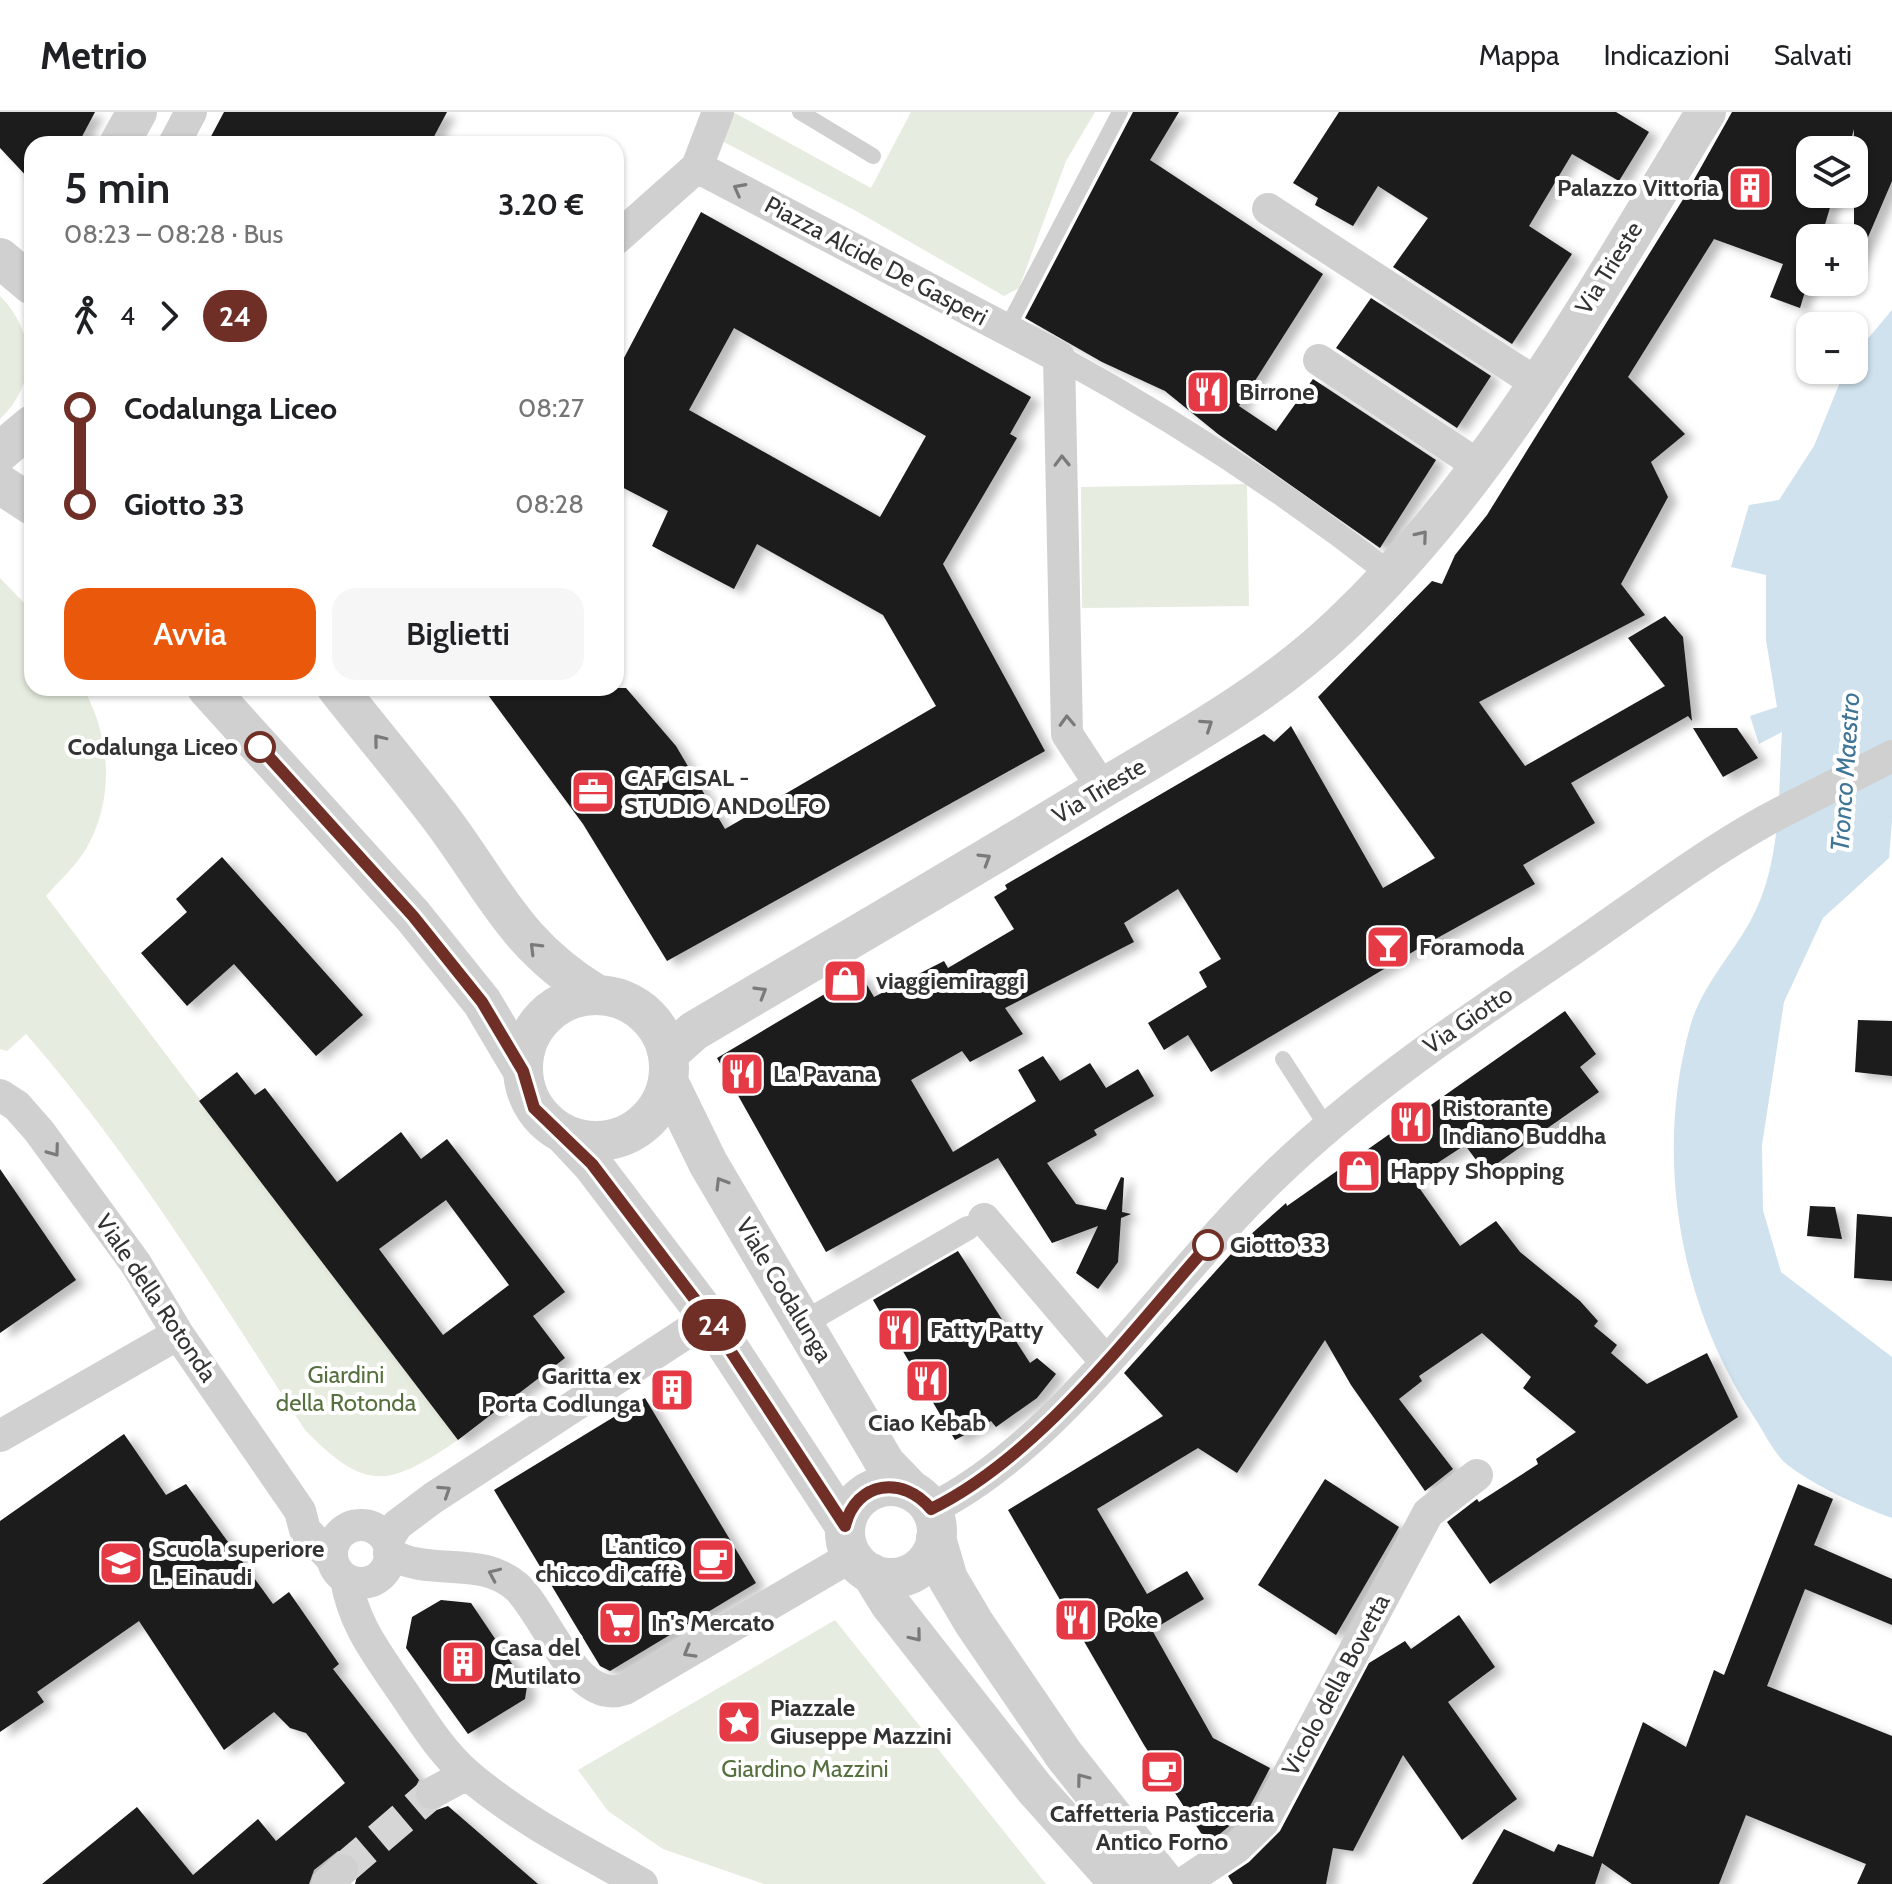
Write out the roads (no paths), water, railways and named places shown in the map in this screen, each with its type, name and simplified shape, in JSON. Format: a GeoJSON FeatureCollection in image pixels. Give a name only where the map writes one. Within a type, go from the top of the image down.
{"type":"FeatureCollection","features":[{"type":"Feature","properties":{"kind":"street"},"geometry":{"type":"LineString","coordinates":[[124,136],[137,112]]}},
{"type":"Feature","properties":{"kind":"street"},"geometry":{"type":"LineString","coordinates":[[178,136],[191,112]]}},
{"type":"Feature","properties":{"kind":"street"},"geometry":{"type":"LineString","coordinates":[[624,232],[697,167],[717,112]]}},
{"type":"Feature","properties":{"kind":"street","name":"Via Trieste"},"geometry":{"type":"LineString","coordinates":[[668,1068],[694,1031],[1174,747],[1283,674],[1343,624],[1481,467],[1538,384],[1706,112]]}},
{"type":"Feature","properties":{"kind":"street","name":"Piazza Alcide De Gasperi"},"geometry":{"type":"LineString","coordinates":[[697,167],[1006,330]]}},
{"type":"Feature","properties":{"kind":"street"},"geometry":{"type":"LineString","coordinates":[[1268,209],[1538,384]]}},
{"type":"Feature","properties":{"kind":"street"},"geometry":{"type":"LineString","coordinates":[[1006,330],[1166,416],[1266,482],[1390,574]]}},
{"type":"Feature","properties":{"kind":"street"},"geometry":{"type":"LineString","coordinates":[[1059,357],[1067,734],[1103,789]]}},
{"type":"Feature","properties":{"kind":"street"},"geometry":{"type":"LineString","coordinates":[[1319,360],[1481,467]]}},
{"type":"Feature","properties":{"kind":"street"},"geometry":{"type":"LineString","coordinates":[[0,452],[24,432]]}},
{"type":"Feature","properties":{"kind":"street"},"geometry":{"type":"LineString","coordinates":[[0,484],[24,500]]}},
{"type":"Feature","properties":{"kind":"street"},"geometry":{"type":"LineString","coordinates":[[214,696],[413,916],[482,1002],[523,1071],[534,1108],[592,1164],[709,1318],[890,1604],[1035,1789],[1120,1884]]}},
{"type":"Feature","properties":{"kind":"street"},"geometry":{"type":"LineString","coordinates":[[343,696],[442,819],[530,945],[562,974],[596,994],[621,999],[643,1011],[659,1030],[668,1068],[658,1107],[640,1127],[616,1139],[589,1141],[563,1133]]}},
{"type":"Feature","properties":{"kind":"street","name":"Via Giotto"},"geometry":{"type":"LineString","coordinates":[[926,1512],[956,1497],[999,1466],[1106,1362],[1227,1223],[1327,1127],[1427,1048],[1763,822],[1892,756]]}},
{"type":"Feature","properties":{"kind":"street"},"geometry":{"type":"LineString","coordinates":[[523,1071],[526,1047],[536,1026],[552,1009],[574,998],[596,994]]}},
{"type":"Feature","properties":{"kind":"street","name":"Viale Codalunga"},"geometry":{"type":"LineString","coordinates":[[668,1068],[708,1163],[885,1463],[926,1512]]}},
{"type":"Feature","properties":{"kind":"street","name":"Viale della Rotonda"},"geometry":{"type":"LineString","coordinates":[[0,1095],[17,1106],[39,1131],[136,1264],[178,1334],[300,1511],[305,1530],[366,1562],[351,1606],[362,1632],[433,1736],[467,1774]]}},
{"type":"Feature","properties":{"kind":"street"},"geometry":{"type":"LineString","coordinates":[[804,1323],[976,1223],[1106,1362]]}},
{"type":"Feature","properties":{"kind":"street"},"geometry":{"type":"LineString","coordinates":[[366,1562],[397,1525],[433,1498],[709,1318]]}},
{"type":"Feature","properties":{"kind":"street"},"geometry":{"type":"LineString","coordinates":[[0,1436],[178,1334]]}},
{"type":"Feature","properties":{"kind":"street","name":"Vicolo della Bovetta"},"geometry":{"type":"LineString","coordinates":[[1182,1884],[1236,1848],[1263,1822],[1428,1513],[1477,1475]]}},
{"type":"Feature","properties":{"kind":"street"},"geometry":{"type":"LineString","coordinates":[[856,1552],[855,1504],[874,1489],[899,1486],[926,1512],[948,1579],[974,1623],[1064,1755],[1166,1884]]}},
{"type":"Feature","properties":{"kind":"street"},"geometry":{"type":"LineString","coordinates":[[300,1511],[350,1527],[371,1527],[366,1562]]}},
{"type":"Feature","properties":{"kind":"street"},"geometry":{"type":"LineString","coordinates":[[856,1552],[899,1578],[912,1573],[933,1552],[926,1512]]}},
{"type":"Feature","properties":{"kind":"street"},"geometry":{"type":"LineString","coordinates":[[366,1562],[482,1568],[500,1575],[534,1606],[576,1671],[591,1686],[606,1692],[625,1689],[856,1552]]}},
{"type":"Feature","properties":{"kind":"street"},"geometry":{"type":"LineString","coordinates":[[432,1793],[467,1774],[557,1837],[642,1884]]}},
{"type":"Feature","properties":{"kind":"lane"},"geometry":{"type":"LineString","coordinates":[[800,112],[873,156]]}},
{"type":"Feature","properties":{"kind":"lane","name":"Piazza Alcide De Gasperi"},"geometry":{"type":"LineString","coordinates":[[1006,330],[1120,112]]}},
{"type":"Feature","properties":{"kind":"lane"},"geometry":{"type":"LineString","coordinates":[[1283,1059],[1327,1127]]}},
{"type":"Feature","properties":{"kind":"water","name":"Tronco Maestro"},"geometry":{"type":"Polygon","coordinates":[[[1892,310],[1892,821],[1889,858],[1823,918],[1784,1002],[1762,1145],[1763,1210],[1781,1272],[1892,1357],[1892,1518],[1800,1474],[1784,1462],[1770,1443],[1728,1373],[1707,1327],[1691,1278],[1680,1228],[1675,1178],[1674,1127],[1679,1076],[1690,1027],[1702,998],[1753,916],[1769,872],[1777,826],[1782,732],[1759,744],[1750,716],[1777,707],[1766,640],[1766,575],[1731,567],[1749,505],[1779,500],[1814,446],[1839,384],[1868,384],[1868,338],[1892,310]]]}},
{"type":"Feature","properties":{"kind":"tunnel"},"geometry":{"type":"LineString","coordinates":[[342,1870],[432,1793]]}},
{"type":"Feature","properties":{"kind":"place","name":"Palazzo Vittoria"},"geometry":{"type":"Point","coordinates":[1750,188]}},
{"type":"Feature","properties":{"kind":"place","name":"Birrone"},"geometry":{"type":"Point","coordinates":[1208,392]}},
{"type":"Feature","properties":{"kind":"place","name":"Codalunga Liceo"},"geometry":{"type":"Point","coordinates":[260,747]}},
{"type":"Feature","properties":{"kind":"place","name":"CAF CISAL - STUDIO ANDOLFO"},"geometry":{"type":"Point","coordinates":[593,792]}},
{"type":"Feature","properties":{"kind":"place","name":"Foramoda"},"geometry":{"type":"Point","coordinates":[1388,947]}},
{"type":"Feature","properties":{"kind":"place","name":"viaggiemiraggi"},"geometry":{"type":"Point","coordinates":[845,981]}},
{"type":"Feature","properties":{"kind":"place","name":"La Pavana"},"geometry":{"type":"Point","coordinates":[742,1074]}},
{"type":"Feature","properties":{"kind":"place","name":"Ristorante Indiano Buddha"},"geometry":{"type":"Point","coordinates":[1411,1122]}},
{"type":"Feature","properties":{"kind":"place","name":"Happy Shopping"},"geometry":{"type":"Point","coordinates":[1359,1171]}},
{"type":"Feature","properties":{"kind":"place","name":"Giotto 33"},"geometry":{"type":"Point","coordinates":[1208,1245]}},
{"type":"Feature","properties":{"kind":"place","name":"Fatty Patty"},"geometry":{"type":"Point","coordinates":[899,1330]}},
{"type":"Feature","properties":{"kind":"place","name":"Ciao Kebab"},"geometry":{"type":"Point","coordinates":[927,1381]}},
{"type":"Feature","properties":{"kind":"place","name":"Garitta ex Porta Codlunga"},"geometry":{"type":"Point","coordinates":[672,1390]}},
{"type":"Feature","properties":{"kind":"place","name":"L'antico chicco di caffè"},"geometry":{"type":"Point","coordinates":[713,1560]}},
{"type":"Feature","properties":{"kind":"place","name":"Scuola superiore L. Einaudi"},"geometry":{"type":"Point","coordinates":[121,1563]}},
{"type":"Feature","properties":{"kind":"place","name":"Poke"},"geometry":{"type":"Point","coordinates":[1076,1620]}},
{"type":"Feature","properties":{"kind":"place","name":"In's Mercato"},"geometry":{"type":"Point","coordinates":[620,1623]}},
{"type":"Feature","properties":{"kind":"place","name":"Casa del Mutilato"},"geometry":{"type":"Point","coordinates":[463,1662]}},
{"type":"Feature","properties":{"kind":"place","name":"Piazzale Giuseppe Mazzini"},"geometry":{"type":"Point","coordinates":[739,1722]}},
{"type":"Feature","properties":{"kind":"place","name":"Caffetteria Pasticceria Antico Forno"},"geometry":{"type":"Point","coordinates":[1162,1772]}},
{"type":"Feature","properties":{"kind":"park label","name":"Giardini della Rotonda"},"geometry":{"type":"Point","coordinates":[346,1389]}},
{"type":"Feature","properties":{"kind":"park label","name":"Giardino Mazzini"},"geometry":{"type":"Point","coordinates":[805,1769]}}]}
